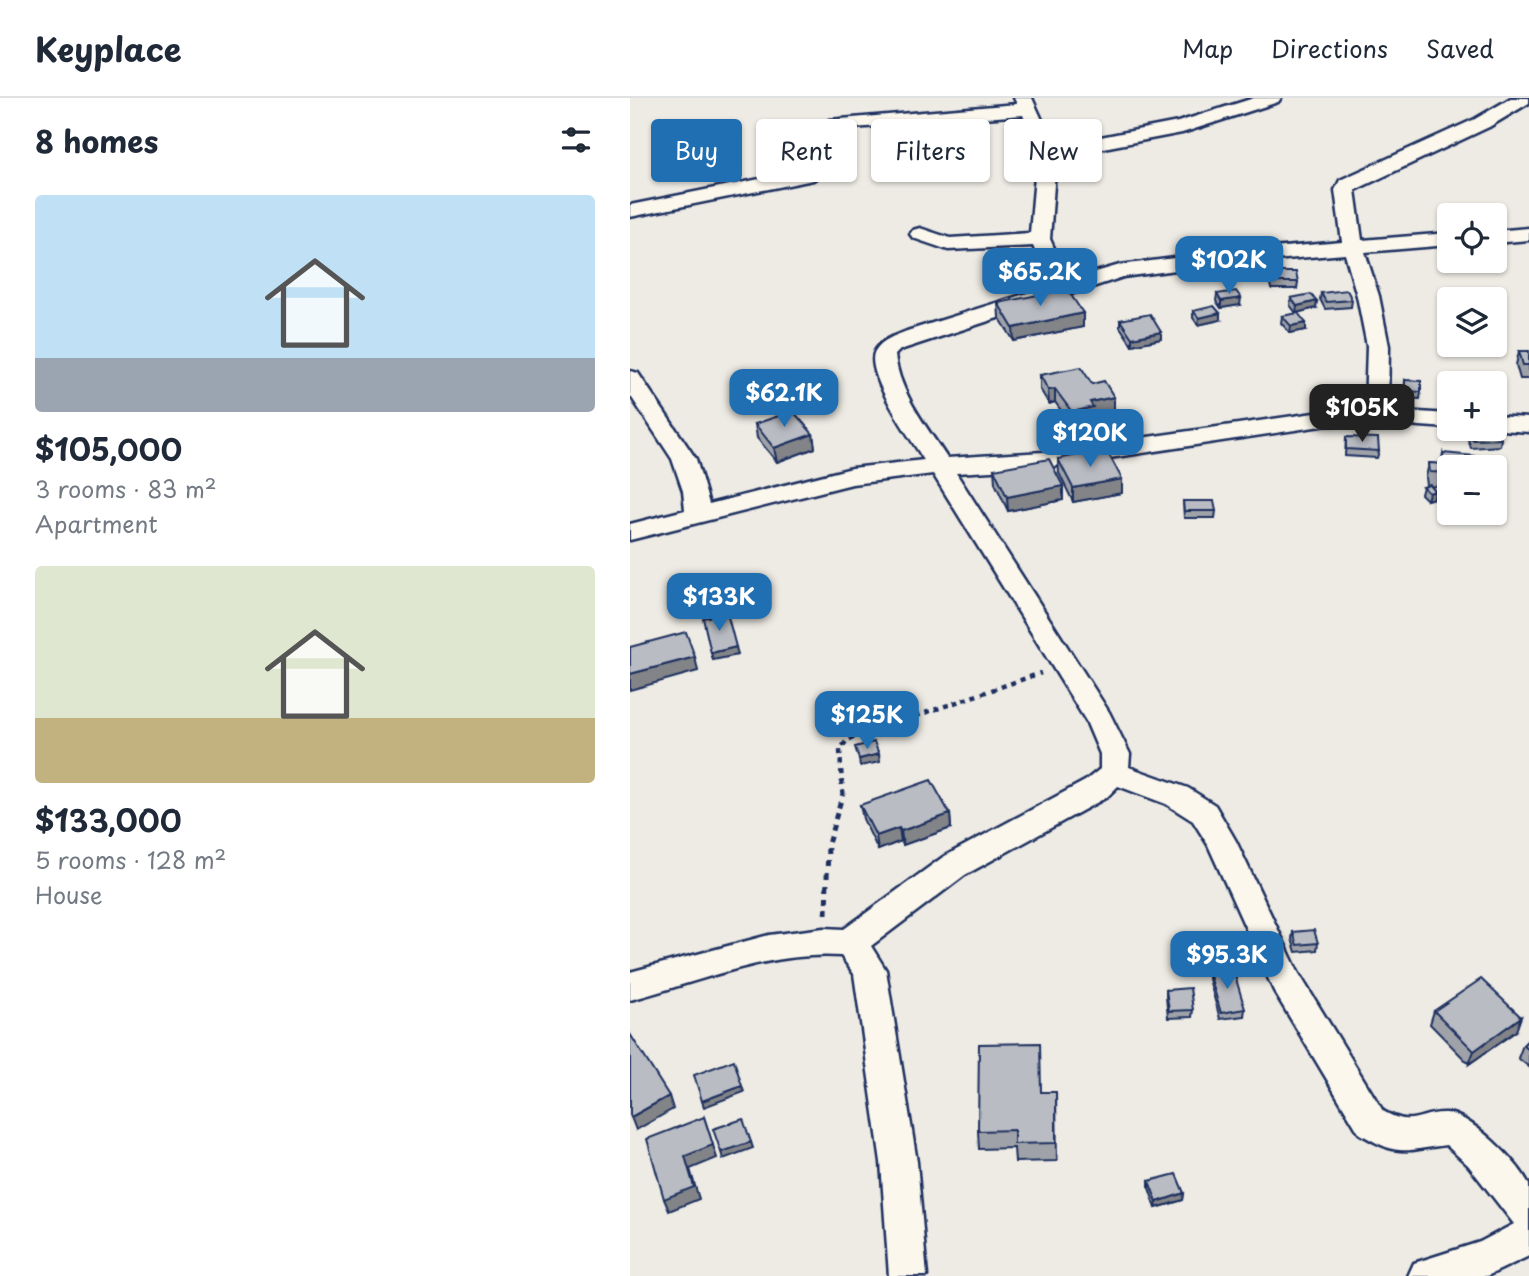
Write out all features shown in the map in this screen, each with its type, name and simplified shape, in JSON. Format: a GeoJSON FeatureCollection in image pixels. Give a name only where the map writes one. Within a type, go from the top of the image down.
{"type":"FeatureCollection","features":[{"type":"Feature","properties":{"kind":"street"},"geometry":{"type":"LineString","coordinates":[[1102,142],[1182,127],[1272,98]]}},
{"type":"Feature","properties":{"kind":"street"},"geometry":{"type":"LineString","coordinates":[[1376,416],[1378,346],[1368,296],[1353,248],[1345,190],[1347,184],[1482,123],[1524,98]]}},
{"type":"Feature","properties":{"kind":"street"},"geometry":{"type":"LineString","coordinates":[[630,211],[806,176],[820,169],[825,161],[827,146],[824,130],[836,124],[1026,104]]}},
{"type":"Feature","properties":{"kind":"street"},"geometry":{"type":"LineString","coordinates":[[1045,182],[1040,239],[1061,288]]}},
{"type":"Feature","properties":{"kind":"street"},"geometry":{"type":"LineString","coordinates":[[920,234],[948,244],[1040,239]]}},
{"type":"Feature","properties":{"kind":"street"},"geometry":{"type":"LineString","coordinates":[[1507,236],[1529,234]]}},
{"type":"Feature","properties":{"kind":"street"},"geometry":{"type":"LineString","coordinates":[[630,986],[793,942],[838,941],[954,866],[1096,789],[1114,772],[1115,754],[1099,719],[1067,664],[1000,566],[890,383],[884,367],[884,354],[892,345],[1120,271],[1156,265],[1437,240]]}},
{"type":"Feature","properties":{"kind":"street"},"geometry":{"type":"LineString","coordinates":[[630,378],[684,459],[695,491],[698,514]]}},
{"type":"Feature","properties":{"kind":"street"},"geometry":{"type":"LineString","coordinates":[[630,532],[852,476],[941,464],[1043,460],[1328,418],[1376,416],[1437,420]]}},
{"type":"Feature","properties":{"kind":"street"},"geometry":{"type":"LineString","coordinates":[[1507,424],[1529,425]]}},
{"type":"Feature","properties":{"kind":"street"},"geometry":{"type":"LineString","coordinates":[[1114,772],[1177,796],[1203,813],[1221,841],[1286,981],[1371,1122],[1393,1136],[1418,1135],[1446,1129],[1461,1134],[1529,1215]]}},
{"type":"Feature","properties":{"kind":"street"},"geometry":{"type":"LineString","coordinates":[[838,941],[870,970],[899,1162],[908,1276]]}},
{"type":"Feature","properties":{"kind":"street"},"geometry":{"type":"LineString","coordinates":[[1427,1276],[1491,1267],[1529,1236]]}},
{"type":"Feature","properties":{"kind":"path"},"geometry":{"type":"LineString","coordinates":[[838,941],[828,844],[843,793],[841,750],[846,740],[1067,664]]}},
{"type":"Feature","properties":{"kind":"building"},"geometry":{"type":"Polygon","coordinates":[[[1270,272],[1296,272],[1298,282],[1272,282],[1270,272]]]}},
{"type":"Feature","properties":{"kind":"building"},"geometry":{"type":"Polygon","coordinates":[[[1067,289],[1083,313],[1013,328],[998,303],[1067,289]]]}},
{"type":"Feature","properties":{"kind":"building"},"geometry":{"type":"Polygon","coordinates":[[[1347,290],[1352,300],[1326,302],[1321,293],[1347,290]]]}},
{"type":"Feature","properties":{"kind":"building"},"geometry":{"type":"Polygon","coordinates":[[[1236,291],[1241,298],[1221,301],[1217,294],[1236,291]]]}},
{"type":"Feature","properties":{"kind":"building"},"geometry":{"type":"Polygon","coordinates":[[[1311,294],[1317,301],[1297,306],[1291,298],[1311,294]]]}},
{"type":"Feature","properties":{"kind":"building"},"geometry":{"type":"Polygon","coordinates":[[[1214,306],[1220,313],[1199,318],[1193,311],[1214,306]]]}},
{"type":"Feature","properties":{"kind":"building"},"geometry":{"type":"Polygon","coordinates":[[[1298,313],[1306,323],[1291,326],[1282,316],[1298,313]]]}},
{"type":"Feature","properties":{"kind":"building"},"geometry":{"type":"Polygon","coordinates":[[[1150,314],[1161,332],[1132,338],[1120,320],[1150,314]]]}},
{"type":"Feature","properties":{"kind":"building"},"geometry":{"type":"Polygon","coordinates":[[[1519,351],[1529,351],[1529,365],[1523,365],[1519,351]]]}},
{"type":"Feature","properties":{"kind":"building"},"geometry":{"type":"Polygon","coordinates":[[[1081,367],[1092,384],[1104,381],[1114,397],[1090,402],[1093,407],[1072,412],[1055,389],[1048,390],[1040,375],[1081,367]]]}},
{"type":"Feature","properties":{"kind":"building"},"geometry":{"type":"Polygon","coordinates":[[[1405,380],[1421,381],[1421,392],[1405,391],[1405,380]]]}},
{"type":"Feature","properties":{"kind":"building"},"geometry":{"type":"Polygon","coordinates":[[[793,411],[813,434],[774,448],[755,424],[793,411]]]}},
{"type":"Feature","properties":{"kind":"building"},"geometry":{"type":"Polygon","coordinates":[[[1346,437],[1378,438],[1379,451],[1346,449],[1346,437]]]}},
{"type":"Feature","properties":{"kind":"building"},"geometry":{"type":"Polygon","coordinates":[[[1106,449],[1122,479],[1073,488],[1058,459],[1106,449]]]}},
{"type":"Feature","properties":{"kind":"building"},"geometry":{"type":"Polygon","coordinates":[[[1049,459],[1063,486],[1007,497],[994,469],[1049,459]]]}},
{"type":"Feature","properties":{"kind":"building"},"geometry":{"type":"Polygon","coordinates":[[[1429,463],[1437,464],[1437,472],[1430,472],[1429,463]]]}},
{"type":"Feature","properties":{"kind":"building"},"geometry":{"type":"Polygon","coordinates":[[[1430,485],[1435,491],[1429,493],[1423,487],[1430,485]]]}},
{"type":"Feature","properties":{"kind":"building"},"geometry":{"type":"Polygon","coordinates":[[[1183,501],[1214,501],[1216,511],[1184,511],[1183,501]]]}},
{"type":"Feature","properties":{"kind":"building"},"geometry":{"type":"Polygon","coordinates":[[[727,613],[736,647],[711,653],[703,618],[727,613]]]}},
{"type":"Feature","properties":{"kind":"building"},"geometry":{"type":"Polygon","coordinates":[[[686,632],[695,657],[630,674],[630,647],[686,632]]]}},
{"type":"Feature","properties":{"kind":"building"},"geometry":{"type":"Polygon","coordinates":[[[874,742],[879,754],[859,759],[855,747],[874,742]]]}},
{"type":"Feature","properties":{"kind":"building"},"geometry":{"type":"Polygon","coordinates":[[[931,780],[950,814],[901,831],[899,828],[876,836],[860,805],[931,780]]]}},
{"type":"Feature","properties":{"kind":"building"},"geometry":{"type":"Polygon","coordinates":[[[1314,930],[1318,943],[1297,945],[1293,932],[1314,930]]]}},
{"type":"Feature","properties":{"kind":"building"},"geometry":{"type":"Polygon","coordinates":[[[1233,932],[1242,954],[1217,959],[1209,937],[1233,932]]]}},
{"type":"Feature","properties":{"kind":"building"},"geometry":{"type":"Polygon","coordinates":[[[1233,969],[1245,1009],[1221,1013],[1209,972],[1233,969]]]}},
{"type":"Feature","properties":{"kind":"building"},"geometry":{"type":"Polygon","coordinates":[[[1481,979],[1521,1017],[1474,1051],[1434,1011],[1481,979]]]}},
{"type":"Feature","properties":{"kind":"building"},"geometry":{"type":"Polygon","coordinates":[[[1190,988],[1193,1010],[1169,1011],[1166,990],[1190,988]]]}},
{"type":"Feature","properties":{"kind":"building"},"geometry":{"type":"Polygon","coordinates":[[[630,1034],[669,1096],[631,1117],[630,1115],[630,1034]]]}},
{"type":"Feature","properties":{"kind":"building"},"geometry":{"type":"Polygon","coordinates":[[[1529,1039],[1529,1050],[1523,1045],[1529,1039]]]}},
{"type":"Feature","properties":{"kind":"building"},"geometry":{"type":"Polygon","coordinates":[[[1040,1043],[1041,1092],[1056,1092],[1056,1143],[1014,1144],[1014,1130],[978,1131],[979,1044],[1040,1043]]]}},
{"type":"Feature","properties":{"kind":"building"},"geometry":{"type":"Polygon","coordinates":[[[734,1060],[742,1086],[702,1101],[694,1075],[734,1060]]]}},
{"type":"Feature","properties":{"kind":"building"},"geometry":{"type":"Polygon","coordinates":[[[704,1117],[713,1145],[685,1156],[694,1187],[664,1199],[647,1139],[704,1117]]]}},
{"type":"Feature","properties":{"kind":"building"},"geometry":{"type":"Polygon","coordinates":[[[743,1119],[751,1142],[721,1152],[713,1129],[743,1119]]]}},
{"type":"Feature","properties":{"kind":"building"},"geometry":{"type":"Polygon","coordinates":[[[1176,1174],[1184,1193],[1157,1202],[1149,1181],[1176,1174]]]}}]}
